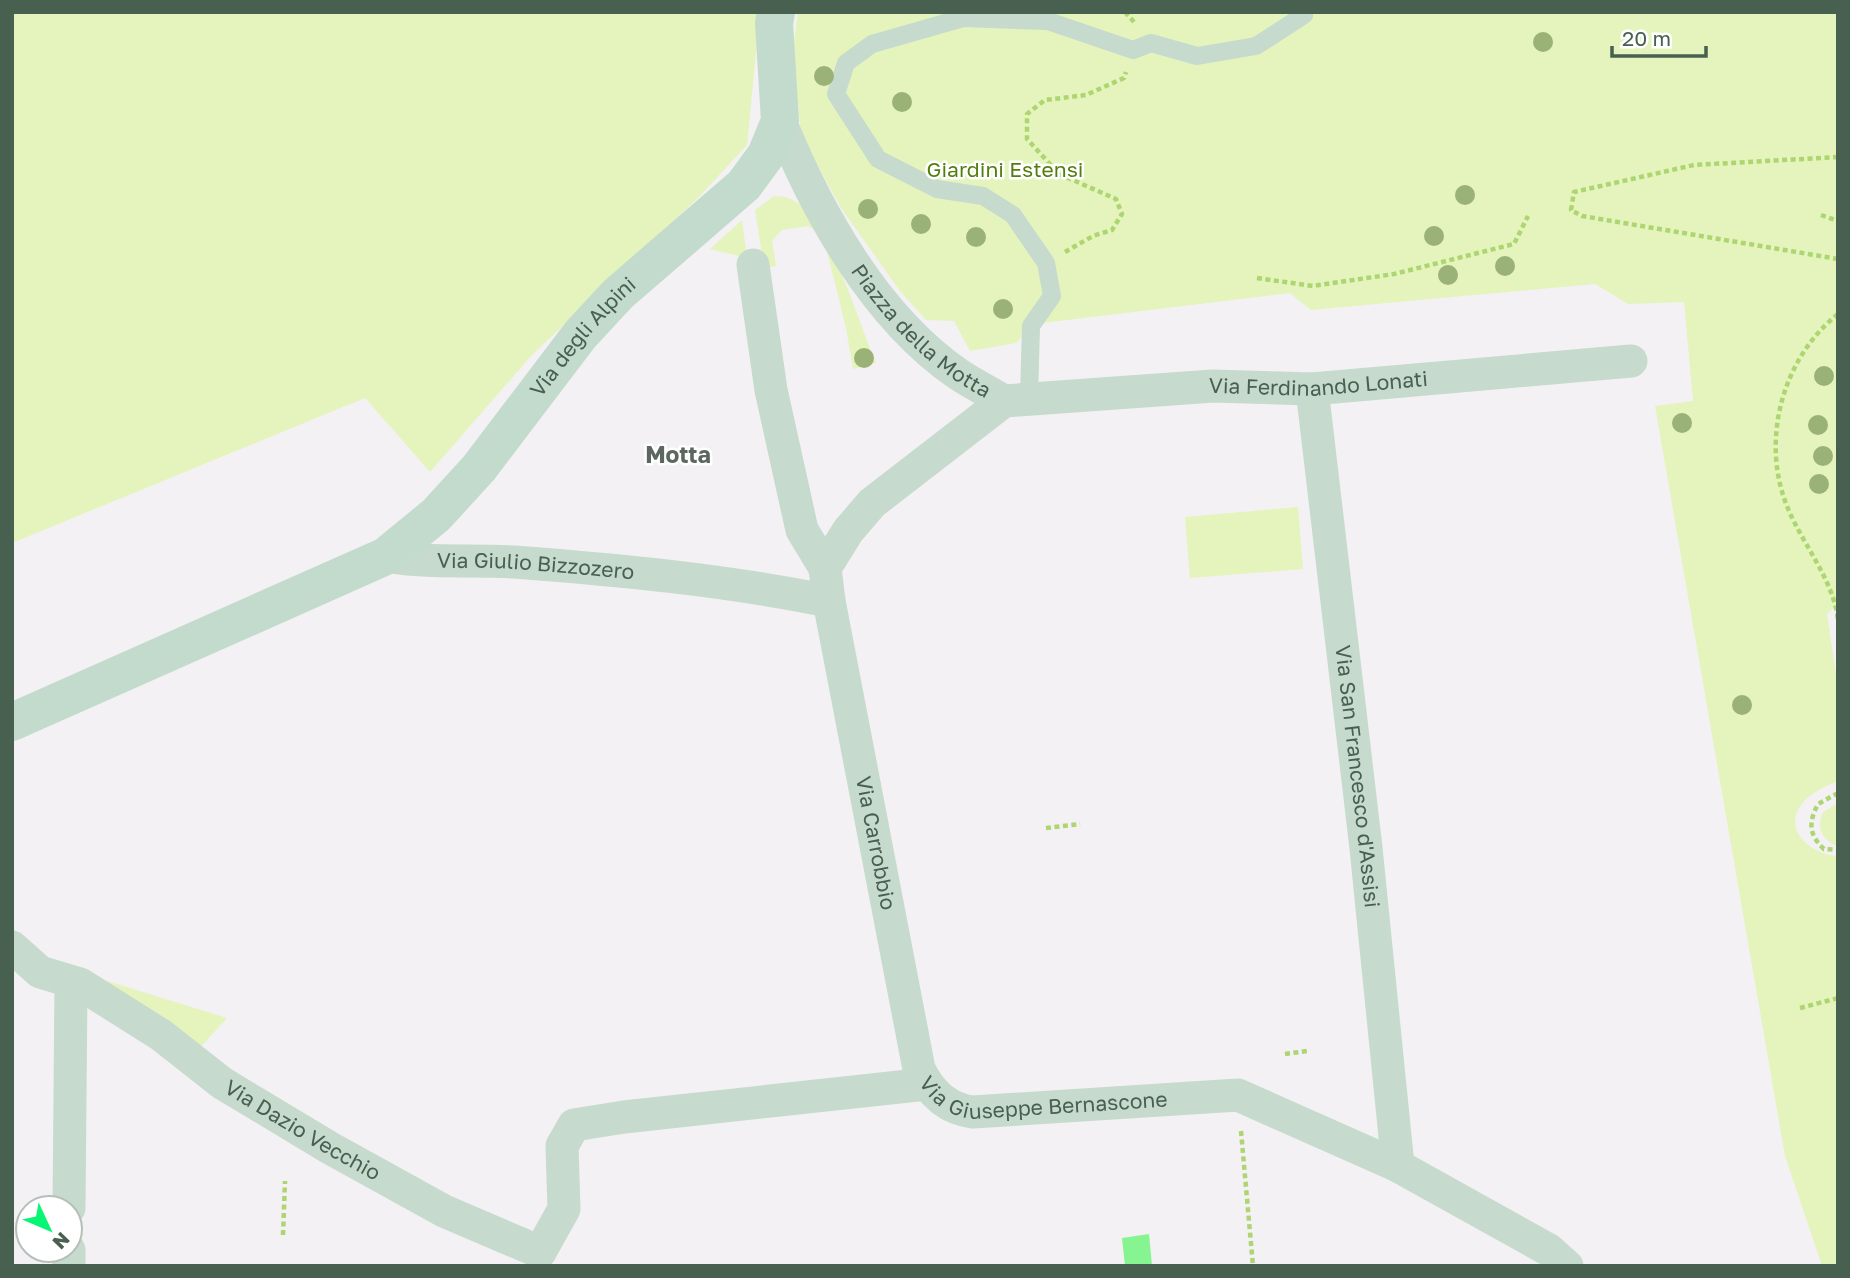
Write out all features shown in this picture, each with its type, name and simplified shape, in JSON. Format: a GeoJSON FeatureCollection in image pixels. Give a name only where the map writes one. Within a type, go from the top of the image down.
{"type":"FeatureCollection","features":[{"type":"Feature","properties":{"kind":"main road"},"geometry":{"type":"LineString","coordinates":[[776,12],[774,23],[780,121]]}},
{"type":"Feature","properties":{"kind":"main road","name":"Via degli Alpini"},"geometry":{"type":"LineString","coordinates":[[386,556],[436,515],[479,468],[580,335],[618,294],[744,185],[766,155],[780,121]]}},
{"type":"Feature","properties":{"kind":"main road"},"geometry":{"type":"LineString","coordinates":[[12,722],[386,556]]}},
{"type":"Feature","properties":{"kind":"street","name":"Piazza della Motta"},"geometry":{"type":"LineString","coordinates":[[780,121],[802,175],[849,258],[892,316],[957,374],[1017,400]]}},
{"type":"Feature","properties":{"kind":"street"},"geometry":{"type":"LineString","coordinates":[[753,265],[771,390],[802,530],[825,568],[829,601]]}},
{"type":"Feature","properties":{"kind":"street","name":"Via Ferdinando Lonati"},"geometry":{"type":"LineString","coordinates":[[1017,400],[1213,386],[1312,389],[1631,361]]}},
{"type":"Feature","properties":{"kind":"street","name":"Via San Francesco d'Assisi"},"geometry":{"type":"LineString","coordinates":[[1312,389],[1366,848],[1398,1166]]}},
{"type":"Feature","properties":{"kind":"street","name":"Piazza della Motta"},"geometry":{"type":"LineString","coordinates":[[825,568],[848,531],[872,503],[1017,400]]}},
{"type":"Feature","properties":{"kind":"street","name":"Via Giulio Bizzozero"},"geometry":{"type":"LineString","coordinates":[[386,556],[426,563],[473,559],[644,572],[829,601]]}},
{"type":"Feature","properties":{"kind":"street","name":"Via Carrobbio"},"geometry":{"type":"LineString","coordinates":[[829,601],[919,1069],[927,1084]]}},
{"type":"Feature","properties":{"kind":"street","name":"Via Dazio Vecchio"},"geometry":{"type":"LineString","coordinates":[[12,947],[40,972],[76,983],[161,1035],[222,1083],[330,1148],[444,1211],[540,1259]]}},
{"type":"Feature","properties":{"kind":"street"},"geometry":{"type":"LineString","coordinates":[[69,1194],[76,983]]}},
{"type":"Feature","properties":{"kind":"street","name":"Via Giuseppe Bernascone"},"geometry":{"type":"LineString","coordinates":[[540,1259],[565,1209],[562,1146],[568,1130],[583,1122],[927,1084],[946,1103],[973,1112],[1238,1095],[1398,1166],[1549,1250],[1567,1266]]}},
{"type":"Feature","properties":{"kind":"street"},"geometry":{"type":"LineString","coordinates":[[1333,1135],[1392,1126]]}},
{"type":"Feature","properties":{"kind":"lane"},"geometry":{"type":"LineString","coordinates":[[1017,400],[1031,326],[1052,296],[1046,263],[1013,215],[982,196],[937,189],[878,159],[836,94],[846,63],[872,44],[964,18],[1048,21],[1133,50],[1151,43],[1197,55],[1256,46],[1304,15]]}},
{"type":"Feature","properties":{"kind":"path"},"geometry":{"type":"LineString","coordinates":[[1046,263],[1093,236],[1112,230],[1122,214],[1116,199],[1059,174],[1027,139],[1027,114],[1045,100],[1086,95],[1124,78],[1133,50]]}},
{"type":"Feature","properties":{"kind":"path"},"geometry":{"type":"LineString","coordinates":[[1838,158],[1694,165],[1574,192],[1570,201],[1571,210],[1582,216],[1838,259]]}},
{"type":"Feature","properties":{"kind":"path"},"geometry":{"type":"LineString","coordinates":[[1821,215],[1838,221]]}},
{"type":"Feature","properties":{"kind":"path"},"geometry":{"type":"LineString","coordinates":[[1257,278],[1313,286],[1394,274],[1514,244],[1528,216]]}},
{"type":"Feature","properties":{"kind":"path"},"geometry":{"type":"LineString","coordinates":[[1838,314],[1821,327],[1787,377],[1775,437],[1783,497],[1836,600],[1838,620]]}},
{"type":"Feature","properties":{"kind":"path"},"geometry":{"type":"LineString","coordinates":[[1838,793],[1818,804],[1810,825],[1812,834],[1824,849],[1838,850]]}},
{"type":"Feature","properties":{"kind":"path"},"geometry":{"type":"LineString","coordinates":[[1046,828],[1080,824]]}},
{"type":"Feature","properties":{"kind":"path"},"geometry":{"type":"LineString","coordinates":[[1800,1008],[1838,998]]}},
{"type":"Feature","properties":{"kind":"path"},"geometry":{"type":"LineString","coordinates":[[1285,1054],[1307,1051]]}},
{"type":"Feature","properties":{"kind":"path"},"geometry":{"type":"LineString","coordinates":[[1240,1118],[1253,1266]]}},
{"type":"Feature","properties":{"kind":"path"},"geometry":{"type":"LineString","coordinates":[[283,1235],[285,1181]]}},
{"type":"Feature","properties":{"kind":"green space"},"geometry":{"type":"Polygon","coordinates":[[[12,12],[760,12],[747,145],[699,197],[531,356],[430,472],[365,398],[12,543],[12,12]]]}},
{"type":"Feature","properties":{"kind":"green space","name":"Giardini Estensi"},"geometry":{"type":"Polygon","coordinates":[[[798,12],[1838,12],[1838,603],[1827,614],[1838,688],[1838,781],[1804,801],[1796,815],[1795,824],[1798,833],[1810,847],[1828,855],[1838,856],[1838,1266],[1822,1266],[1785,1156],[1655,406],[1693,401],[1684,302],[1628,304],[1595,284],[1311,310],[1290,293],[1034,324],[1016,343],[970,351],[954,321],[926,320],[900,291],[841,208],[801,135],[793,51],[798,12]]]}},
{"type":"Feature","properties":{"kind":"green space"},"geometry":{"type":"Polygon","coordinates":[[[774,196],[789,198],[800,204],[823,235],[808,226],[782,230],[772,241],[776,266],[764,268],[755,210],[774,196]]]}},
{"type":"Feature","properties":{"kind":"green space"},"geometry":{"type":"Polygon","coordinates":[[[742,220],[747,258],[710,249],[742,220]]]}},
{"type":"Feature","properties":{"kind":"green space"},"geometry":{"type":"Polygon","coordinates":[[[823,236],[835,259],[876,363],[853,369],[846,328],[823,236]]]}},
{"type":"Feature","properties":{"kind":"green space"},"geometry":{"type":"Polygon","coordinates":[[[1298,507],[1303,569],[1190,578],[1185,517],[1298,507]]]}},
{"type":"Feature","properties":{"kind":"green space"},"geometry":{"type":"Polygon","coordinates":[[[1838,803],[1837,846],[1824,837],[1820,823],[1823,812],[1838,803]]]}},
{"type":"Feature","properties":{"kind":"green space"},"geometry":{"type":"Polygon","coordinates":[[[88,975],[227,1018],[197,1051],[88,975]]]}},
{"type":"Feature","properties":{"kind":"shaded area"},"geometry":{"type":"Polygon","coordinates":[[[1149,1234],[1152,1266],[1125,1266],[1122,1238],[1149,1234]]]}},
{"type":"Feature","properties":{"kind":"district","name":"Motta"},"geometry":{"type":"Point","coordinates":[678,455]}}]}
